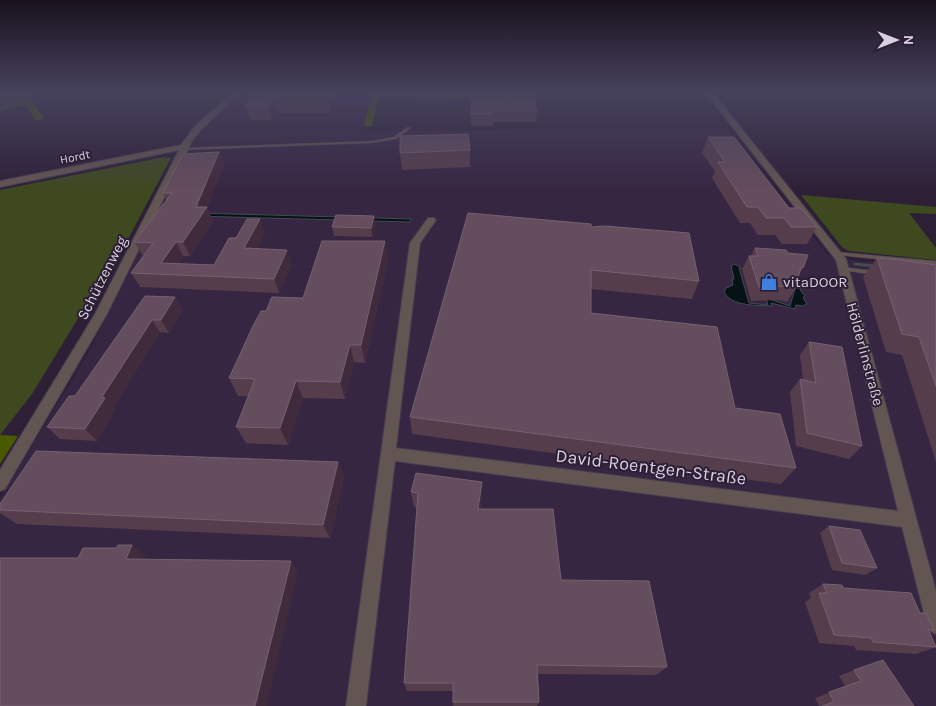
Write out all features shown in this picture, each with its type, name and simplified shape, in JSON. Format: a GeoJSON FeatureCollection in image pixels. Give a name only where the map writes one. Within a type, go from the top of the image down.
{"type":"FeatureCollection","features":[{"type":"Feature","properties":{"kind":"street","name":"Schützenweg"},"geometry":{"type":"LineString","coordinates":[[0,484],[101,314],[183,148],[200,126]]}},
{"type":"Feature","properties":{"kind":"street","name":"Hölderlinstraße"},"geometry":{"type":"LineString","coordinates":[[735,126],[838,254],[936,625]]}},
{"type":"Feature","properties":{"kind":"street","name":"Hordt"},"geometry":{"type":"LineString","coordinates":[[0,184],[183,148]]}},
{"type":"Feature","properties":{"kind":"street"},"geometry":{"type":"LineString","coordinates":[[356,706],[415,242],[431,220]]}},
{"type":"Feature","properties":{"kind":"street","name":"David-Roentgen-Straße"},"geometry":{"type":"LineString","coordinates":[[389,454],[908,520]]}},
{"type":"Feature","properties":{"kind":"lane"},"geometry":{"type":"LineString","coordinates":[[183,148],[377,142],[394,138],[409,128]]}},
{"type":"Feature","properties":{"kind":"lane"},"geometry":{"type":"LineString","coordinates":[[838,254],[936,263]]}},
{"type":"Feature","properties":{"kind":"lane"},"geometry":{"type":"LineString","coordinates":[[843,270],[878,273]]}},
{"type":"Feature","properties":{"kind":"shaded area"},"geometry":{"type":"Polygon","coordinates":[[[208,126],[363,126],[362,131],[728,128],[827,254],[849,260],[936,268],[936,706],[0,706],[0,499],[92,346],[194,141],[208,126]]]}},
{"type":"Feature","properties":{"kind":"shaded area"},"geometry":{"type":"Polygon","coordinates":[[[160,212],[411,219],[410,222],[158,215],[160,212]]]}},
{"type":"Feature","properties":{"kind":"shaded area"},"geometry":{"type":"Polygon","coordinates":[[[735,264],[741,268],[739,268],[749,303],[768,305],[766,298],[790,306],[796,285],[802,286],[800,290],[805,296],[803,298],[807,304],[803,306],[796,305],[795,309],[771,303],[772,306],[752,305],[733,300],[724,292],[726,288],[733,285],[732,279],[734,279],[731,266],[735,264]]]}},
{"type":"Feature","properties":{"kind":"green space"},"geometry":{"type":"Polygon","coordinates":[[[164,157],[171,158],[96,300],[85,307],[32,394],[0,435],[0,190],[164,157]]]}},
{"type":"Feature","properties":{"kind":"green space"},"geometry":{"type":"Polygon","coordinates":[[[801,195],[936,207],[936,214],[909,213],[936,248],[936,260],[849,251],[842,247],[801,195]]]}},
{"type":"Feature","properties":{"kind":"green space"},"geometry":{"type":"Polygon","coordinates":[[[0,435],[18,436],[0,464],[0,435]]]}},
{"type":"Feature","properties":{"kind":"building"},"geometry":{"type":"Polygon","coordinates":[[[468,134],[470,150],[400,153],[400,136],[468,134]]]}},
{"type":"Feature","properties":{"kind":"building"},"geometry":{"type":"Polygon","coordinates":[[[708,137],[734,137],[789,208],[801,208],[817,227],[791,227],[784,218],[766,218],[758,207],[747,207],[718,162],[725,162],[708,137]]]}},
{"type":"Feature","properties":{"kind":"building"},"geometry":{"type":"Polygon","coordinates":[[[219,152],[196,207],[207,207],[183,242],[176,242],[161,263],[214,265],[229,238],[236,238],[247,219],[260,219],[244,248],[287,250],[274,279],[131,273],[153,243],[134,242],[172,193],[163,193],[183,154],[219,152]]]}},
{"type":"Feature","properties":{"kind":"building"},"geometry":{"type":"Polygon","coordinates":[[[468,213],[591,224],[591,227],[605,226],[689,233],[699,281],[591,270],[591,313],[717,327],[735,408],[780,414],[796,468],[410,417],[468,213]]]}},
{"type":"Feature","properties":{"kind":"building"},"geometry":{"type":"Polygon","coordinates":[[[336,215],[374,216],[371,228],[332,227],[336,215]]]}},
{"type":"Feature","properties":{"kind":"building"},"geometry":{"type":"Polygon","coordinates":[[[322,241],[385,241],[361,345],[350,345],[340,382],[296,381],[280,428],[236,427],[255,379],[229,378],[253,326],[261,311],[266,311],[272,297],[303,298],[322,241]]]}},
{"type":"Feature","properties":{"kind":"building"},"geometry":{"type":"Polygon","coordinates":[[[755,248],[786,250],[788,253],[808,255],[803,268],[801,267],[795,289],[787,286],[759,287],[749,256],[758,256],[755,248]]]}},
{"type":"Feature","properties":{"kind":"building"},"geometry":{"type":"Polygon","coordinates":[[[877,258],[936,265],[936,386],[919,337],[902,334],[877,258]]]}},
{"type":"Feature","properties":{"kind":"building"},"geometry":{"type":"Polygon","coordinates":[[[145,296],[175,297],[161,320],[152,320],[102,397],[105,398],[85,429],[47,427],[69,396],[75,396],[145,296]]]}},
{"type":"Feature","properties":{"kind":"building"},"geometry":{"type":"Polygon","coordinates":[[[809,342],[842,347],[862,446],[807,433],[800,379],[816,383],[809,342]]]}},
{"type":"Feature","properties":{"kind":"building"},"geometry":{"type":"Polygon","coordinates":[[[36,451],[338,462],[323,525],[0,510],[0,504],[36,451]]]}},
{"type":"Feature","properties":{"kind":"building"},"geometry":{"type":"Polygon","coordinates":[[[416,473],[482,482],[478,509],[553,509],[561,580],[649,581],[667,667],[537,665],[539,702],[453,702],[453,683],[404,683],[418,493],[411,492],[416,473]]]}},
{"type":"Feature","properties":{"kind":"building"},"geometry":{"type":"Polygon","coordinates":[[[829,526],[860,530],[877,568],[842,563],[829,526]]]}},
{"type":"Feature","properties":{"kind":"building"},"geometry":{"type":"Polygon","coordinates":[[[118,545],[132,545],[126,559],[291,561],[255,706],[0,706],[0,558],[78,558],[83,548],[116,548],[118,545]]]}},
{"type":"Feature","properties":{"kind":"building"},"geometry":{"type":"Polygon","coordinates":[[[823,584],[842,585],[843,588],[911,593],[920,613],[926,613],[934,630],[928,629],[936,647],[873,642],[871,638],[834,635],[819,593],[827,593],[823,584]]]}},
{"type":"Feature","properties":{"kind":"building"},"geometry":{"type":"Polygon","coordinates":[[[883,660],[914,706],[822,706],[834,702],[829,692],[861,681],[854,670],[883,660]]]}},
{"type":"Feature","properties":{"kind":"waterway"},"geometry":{"type":"LineString","coordinates":[[855,264],[875,266]]}},
{"type":"Feature","properties":{"kind":"place","name":"vitaDOOR"},"geometry":{"type":"Point","coordinates":[769,282]}}]}
